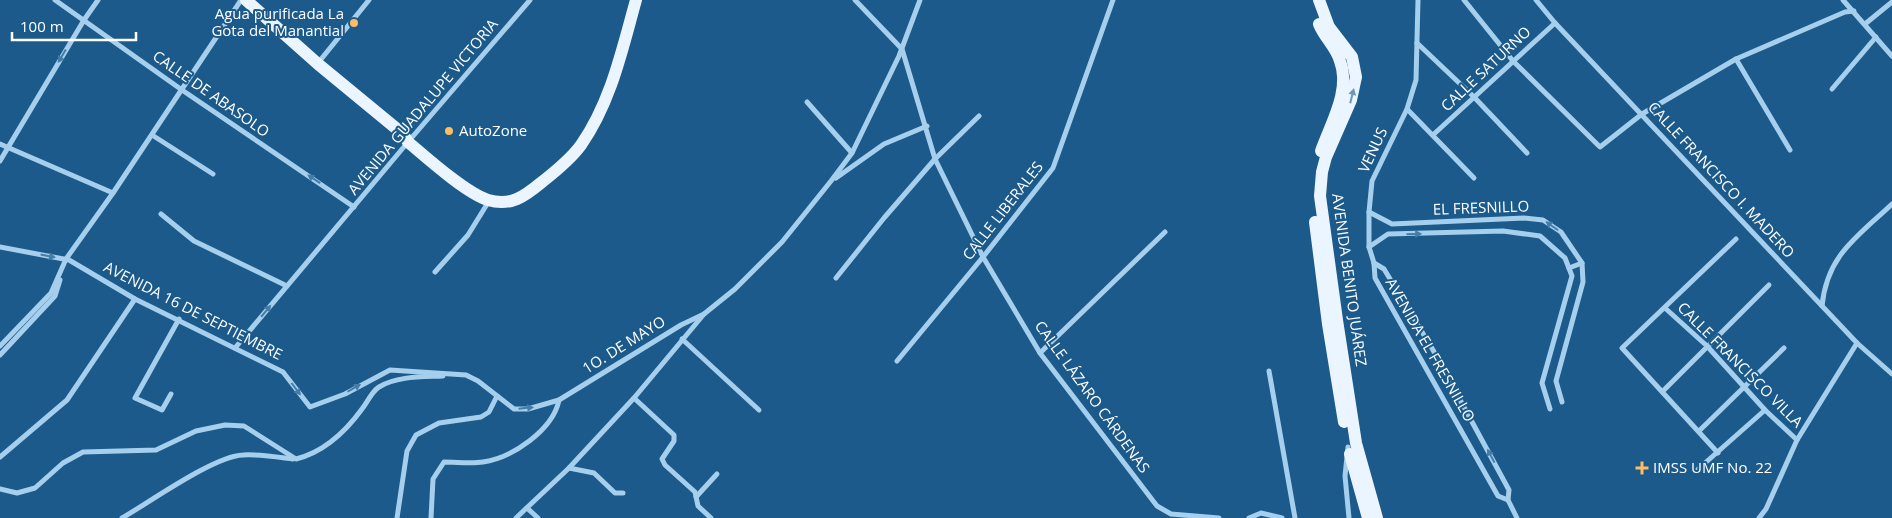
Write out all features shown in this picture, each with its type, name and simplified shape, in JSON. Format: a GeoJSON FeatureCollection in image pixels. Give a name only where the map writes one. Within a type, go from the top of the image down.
{"type":"FeatureCollection","features":[{"type":"Feature","properties":{"kind":"main road"},"geometry":{"type":"LineString","coordinates":[[246,0],[318,64],[477,192],[489,200],[512,202],[530,192],[558,170],[580,146],[611,90],[636,0]]}},
{"type":"Feature","properties":{"kind":"main road"},"geometry":{"type":"LineString","coordinates":[[477,192],[511,193],[529,184],[574,141],[605,87],[629,0]]}},
{"type":"Feature","properties":{"kind":"main road","name":"AVENIDA BENITO JUÁREZ"},"geometry":{"type":"LineString","coordinates":[[1311,0],[1320,28],[1335,48],[1341,61],[1344,78],[1341,97],[1313,173],[1312,198],[1328,324],[1348,446],[1368,518]]}},
{"type":"Feature","properties":{"kind":"main road","name":"AVENIDA BENITO JUÁREZ"},"geometry":{"type":"LineString","coordinates":[[1319,0],[1329,27],[1352,57],[1356,77],[1351,100],[1326,157],[1322,172],[1320,196],[1336,320],[1356,443],[1377,518]]}},
{"type":"Feature","properties":{"kind":"street","name":"CALLE DE ABASOLO"},"geometry":{"type":"LineString","coordinates":[[55,0],[182,90],[354,207]]}},
{"type":"Feature","properties":{"kind":"street"},"geometry":{"type":"LineString","coordinates":[[0,160],[98,0]]}},
{"type":"Feature","properties":{"kind":"street"},"geometry":{"type":"LineString","coordinates":[[0,346],[52,293],[68,259],[241,0]]}},
{"type":"Feature","properties":{"kind":"street"},"geometry":{"type":"LineString","coordinates":[[318,64],[369,0]]}},
{"type":"Feature","properties":{"kind":"street","name":"AVENIDA GUADALUPE VICTORIA"},"geometry":{"type":"LineString","coordinates":[[235,348],[354,207],[408,138],[530,0]]}},
{"type":"Feature","properties":{"kind":"street"},"geometry":{"type":"LineString","coordinates":[[855,0],[902,49]]}},
{"type":"Feature","properties":{"kind":"street"},"geometry":{"type":"LineString","coordinates":[[516,518],[569,468],[634,398],[704,314],[735,288],[782,242],[831,181],[852,153],[902,49],[920,0]]}},
{"type":"Feature","properties":{"kind":"street","name":"CALLE LIBERALES"},"geometry":{"type":"LineString","coordinates":[[897,361],[983,258],[1053,168],[1113,0]]}},
{"type":"Feature","properties":{"kind":"street","name":"VENUS"},"geometry":{"type":"LineString","coordinates":[[1374,263],[1369,248],[1369,212],[1372,180],[1407,109],[1416,80],[1418,0]]}},
{"type":"Feature","properties":{"kind":"street"},"geometry":{"type":"LineString","coordinates":[[1464,0],[1513,62],[1600,147],[1642,114],[1736,59],[1845,12],[1854,11]]}},
{"type":"Feature","properties":{"kind":"street","name":"CALLE FRANCISCO I. MADERO"},"geometry":{"type":"LineString","coordinates":[[1536,0],[1555,23],[1857,344],[1892,374]]}},
{"type":"Feature","properties":{"kind":"street"},"geometry":{"type":"LineString","coordinates":[[1843,0],[1892,56]]}},
{"type":"Feature","properties":{"kind":"street"},"geometry":{"type":"LineString","coordinates":[[1865,24],[1892,2]]}},
{"type":"Feature","properties":{"kind":"street","name":"CALLE SATURNO"},"geometry":{"type":"LineString","coordinates":[[1434,134],[1555,23]]}},
{"type":"Feature","properties":{"kind":"street"},"geometry":{"type":"LineString","coordinates":[[1832,89],[1876,37]]}},
{"type":"Feature","properties":{"kind":"street"},"geometry":{"type":"LineString","coordinates":[[1417,43],[1474,97],[1527,153]]}},
{"type":"Feature","properties":{"kind":"street","name":"CALLE LÁZARO CÁRDENAS"},"geometry":{"type":"LineString","coordinates":[[902,49],[935,159],[983,258],[1040,353],[1157,506],[1171,514],[1219,518]]}},
{"type":"Feature","properties":{"kind":"street"},"geometry":{"type":"LineString","coordinates":[[1736,59],[1790,150]]}},
{"type":"Feature","properties":{"kind":"street"},"geometry":{"type":"LineString","coordinates":[[807,102],[852,153]]}},
{"type":"Feature","properties":{"kind":"street"},"geometry":{"type":"LineString","coordinates":[[1407,109],[1434,134],[1474,178]]}},
{"type":"Feature","properties":{"kind":"street"},"geometry":{"type":"LineString","coordinates":[[836,278],[935,159],[979,116]]}},
{"type":"Feature","properties":{"kind":"street"},"geometry":{"type":"LineString","coordinates":[[831,181],[884,144],[926,126]]}},
{"type":"Feature","properties":{"kind":"street"},"geometry":{"type":"LineString","coordinates":[[152,135],[213,174]]}},
{"type":"Feature","properties":{"kind":"street"},"geometry":{"type":"LineString","coordinates":[[0,144],[113,193]]}},
{"type":"Feature","properties":{"kind":"street"},"geometry":{"type":"LineString","coordinates":[[435,272],[468,235],[489,200]]}},
{"type":"Feature","properties":{"kind":"street"},"geometry":{"type":"LineString","coordinates":[[1822,306],[1824,292],[1833,265],[1848,245],[1892,204]]}},
{"type":"Feature","properties":{"kind":"street"},"geometry":{"type":"LineString","coordinates":[[1369,212],[1390,224],[1388,234],[1369,248]]}},
{"type":"Feature","properties":{"kind":"street"},"geometry":{"type":"LineString","coordinates":[[161,214],[194,241],[288,286]]}},
{"type":"Feature","properties":{"kind":"street","name":"EL FRESNILLO"},"geometry":{"type":"LineString","coordinates":[[1390,224],[1524,218],[1543,220],[1562,232],[1582,263]]}},
{"type":"Feature","properties":{"kind":"street","name":"EL FRESNILLO"},"geometry":{"type":"LineString","coordinates":[[1388,234],[1503,231],[1540,236],[1565,258],[1569,268]]}},
{"type":"Feature","properties":{"kind":"street"},"geometry":{"type":"LineString","coordinates":[[1040,353],[1165,232]]}},
{"type":"Feature","properties":{"kind":"street"},"geometry":{"type":"LineString","coordinates":[[1718,453],[1622,348],[1736,239]]}},
{"type":"Feature","properties":{"kind":"street","name":"AVENIDA 16 DE SEPTIEMBRE"},"geometry":{"type":"LineString","coordinates":[[0,247],[68,259],[135,298],[283,372],[310,407],[345,394],[390,370],[466,374]]}},
{"type":"Feature","properties":{"kind":"street"},"geometry":{"type":"LineString","coordinates":[[0,355],[55,296],[68,259]]}},
{"type":"Feature","properties":{"kind":"street","name":"AVENIDA EL FRESNILLO"},"geometry":{"type":"LineString","coordinates":[[1374,263],[1375,278],[1498,496],[1508,500]]}},
{"type":"Feature","properties":{"kind":"street","name":"AVENIDA EL FRESNILLO"},"geometry":{"type":"LineString","coordinates":[[1374,263],[1384,269],[1433,350],[1509,490],[1508,500],[1517,518]]}},
{"type":"Feature","properties":{"kind":"street"},"geometry":{"type":"LineString","coordinates":[[1550,409],[1542,383],[1572,276],[1569,268],[1582,263],[1583,282],[1556,381],[1562,402]]}},
{"type":"Feature","properties":{"kind":"street"},"geometry":{"type":"LineString","coordinates":[[1663,391],[1769,285]]}},
{"type":"Feature","properties":{"kind":"street"},"geometry":{"type":"LineString","coordinates":[[1,453],[67,400],[135,298]]}},
{"type":"Feature","properties":{"kind":"street","name":"CALLE FRANCISCO VILLA"},"geometry":{"type":"LineString","coordinates":[[1665,308],[1707,346],[1765,410],[1797,440]]}},
{"type":"Feature","properties":{"kind":"street","name":"1O. DE MAYO"},"geometry":{"type":"LineString","coordinates":[[497,396],[514,409],[528,409],[558,400],[681,324],[704,314]]}},
{"type":"Feature","properties":{"kind":"street"},"geometry":{"type":"LineString","coordinates":[[171,394],[162,410],[136,398],[179,319]]}},
{"type":"Feature","properties":{"kind":"street"},"geometry":{"type":"LineString","coordinates":[[682,339],[759,410]]}},
{"type":"Feature","properties":{"kind":"street"},"geometry":{"type":"LineString","coordinates":[[1760,518],[1766,509],[1797,440],[1857,344]]}},
{"type":"Feature","properties":{"kind":"street"},"geometry":{"type":"LineString","coordinates":[[1699,431],[1784,348]]}},
{"type":"Feature","properties":{"kind":"street"},"geometry":{"type":"LineString","coordinates":[[1269,371],[1295,518]]}},
{"type":"Feature","properties":{"kind":"street"},"geometry":{"type":"LineString","coordinates":[[122,518],[200,471],[224,459],[241,455],[296,459],[311,455],[332,442],[354,421],[377,388],[404,378],[466,374],[497,396],[489,412],[481,417],[438,423],[416,435],[407,451],[397,518]]}},
{"type":"Feature","properties":{"kind":"street"},"geometry":{"type":"LineString","coordinates":[[634,398],[674,435],[674,440],[662,458],[665,465],[695,492],[698,506],[711,518]]}},
{"type":"Feature","properties":{"kind":"street"},"geometry":{"type":"LineString","coordinates":[[430,518],[433,480],[444,462],[483,462],[498,458],[518,448],[545,428],[556,411],[558,400]]}},
{"type":"Feature","properties":{"kind":"street"},"geometry":{"type":"LineString","coordinates":[[1696,471],[1765,410]]}},
{"type":"Feature","properties":{"kind":"street"},"geometry":{"type":"LineString","coordinates":[[0,489],[17,493],[35,488],[63,462],[83,452],[156,450],[196,431],[225,425],[244,426],[296,459]]}},
{"type":"Feature","properties":{"kind":"street"},"geometry":{"type":"LineString","coordinates":[[1348,446],[1345,476],[1349,518]]}},
{"type":"Feature","properties":{"kind":"street"},"geometry":{"type":"LineString","coordinates":[[569,468],[594,473],[615,493],[623,493]]}},
{"type":"Feature","properties":{"kind":"street"},"geometry":{"type":"LineString","coordinates":[[696,497],[717,474]]}},
{"type":"Feature","properties":{"kind":"street"},"geometry":{"type":"LineString","coordinates":[[527,508],[538,518]]}},
{"type":"Feature","properties":{"kind":"street"},"geometry":{"type":"LineString","coordinates":[[1249,518],[1260,513],[1282,518]]}},
{"type":"Feature","properties":{"kind":"place","name":"Agua purificada La Gota del Manantial"},"geometry":{"type":"Point","coordinates":[354,23]}},
{"type":"Feature","properties":{"kind":"place","name":"AutoZone"},"geometry":{"type":"Point","coordinates":[449,131]}},
{"type":"Feature","properties":{"kind":"place","name":"IMSS UMF No. 22"},"geometry":{"type":"Point","coordinates":[1642,468]}}]}
